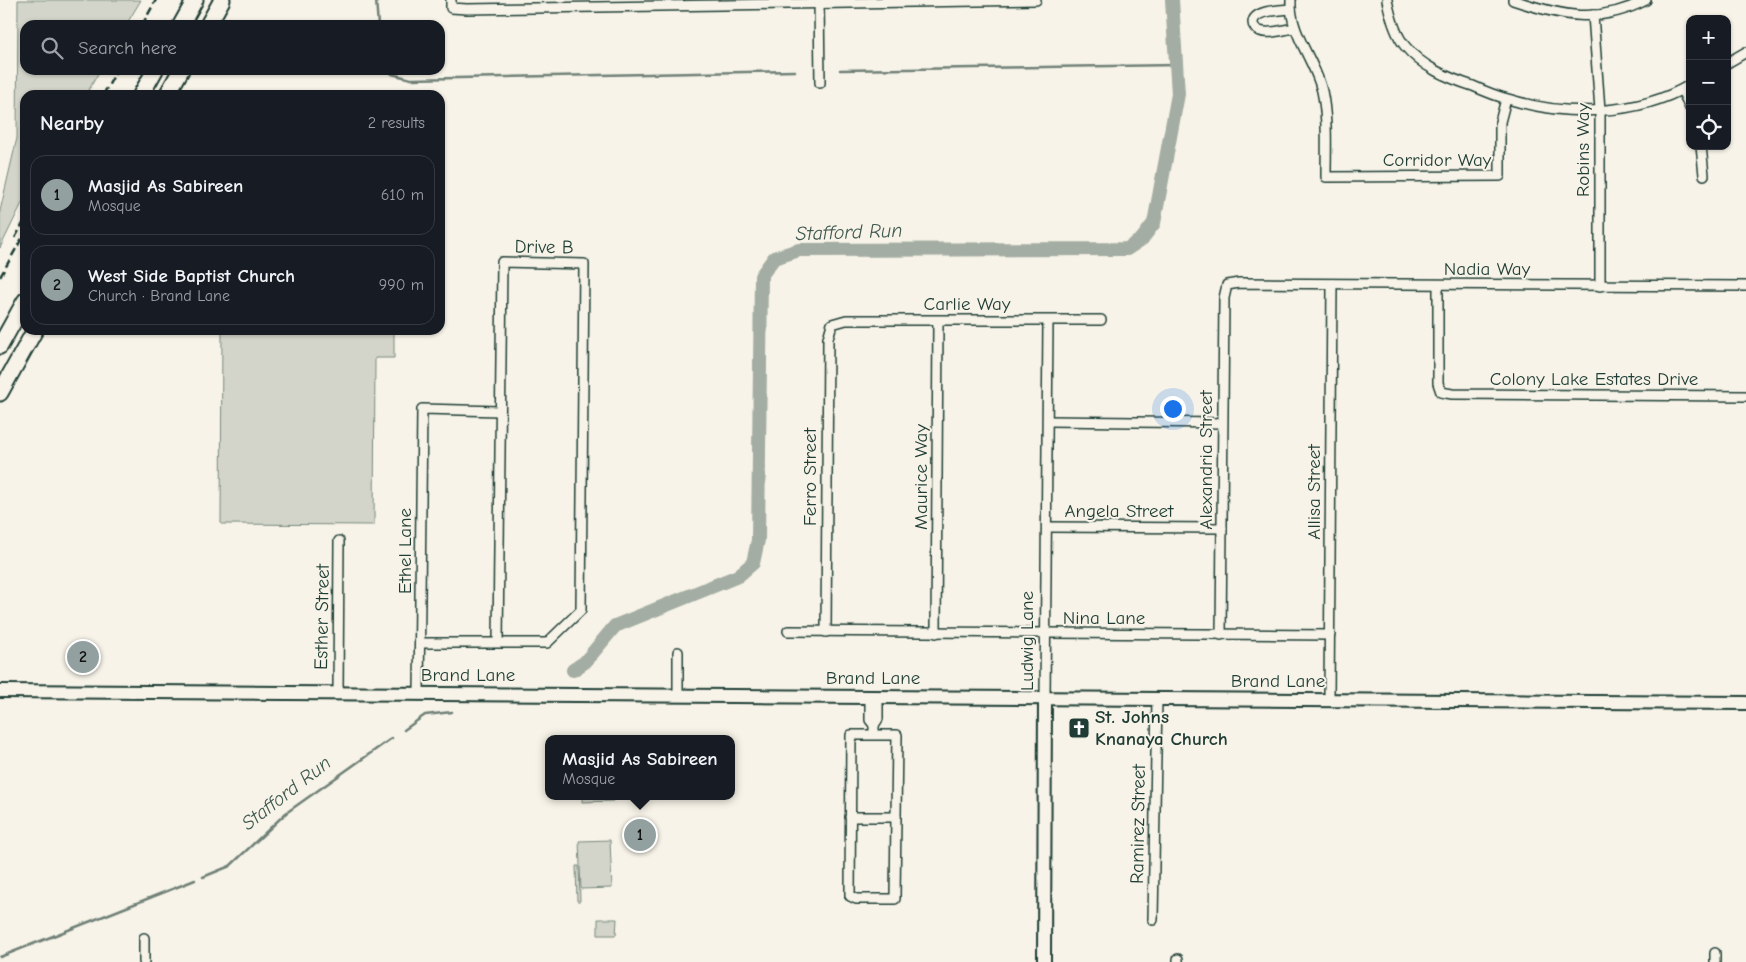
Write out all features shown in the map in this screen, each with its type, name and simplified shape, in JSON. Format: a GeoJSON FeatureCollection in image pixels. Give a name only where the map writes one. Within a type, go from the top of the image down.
{"type":"FeatureCollection","features":[{"type":"Feature","properties":{"kind":"highway"},"geometry":{"type":"LineString","coordinates":[[184,20],[195,0]]}},
{"type":"Feature","properties":{"kind":"highway"},"geometry":{"type":"LineString","coordinates":[[211,20],[222,0]]}},
{"type":"Feature","properties":{"kind":"highway"},"geometry":{"type":"LineString","coordinates":[[144,90],[152,75]]}},
{"type":"Feature","properties":{"kind":"highway"},"geometry":{"type":"LineString","coordinates":[[170,90],[179,75]]}},
{"type":"Feature","properties":{"kind":"highway"},"geometry":{"type":"LineString","coordinates":[[0,346],[20,310]]}},
{"type":"Feature","properties":{"kind":"highway"},"geometry":{"type":"LineString","coordinates":[[0,393],[32,335]]}},
{"type":"Feature","properties":{"kind":"street"},"geometry":{"type":"LineString","coordinates":[[451,0],[450,8],[467,9],[1036,0]]}},
{"type":"Feature","properties":{"kind":"street"},"geometry":{"type":"LineString","coordinates":[[1387,0],[1390,13],[1404,46],[1416,57],[1432,69],[1449,78],[1506,99],[1548,108],[1600,110],[1645,103],[1686,88]]}},
{"type":"Feature","properties":{"kind":"street"},"geometry":{"type":"LineString","coordinates":[[1513,0],[1551,12],[1574,16],[1615,12],[1646,0]]}},
{"type":"Feature","properties":{"kind":"street"},"geometry":{"type":"LineString","coordinates":[[818,2],[820,84]]}},
{"type":"Feature","properties":{"kind":"street"},"geometry":{"type":"LineString","coordinates":[[1291,4],[1295,28],[1267,32],[1259,31],[1254,28],[1254,17],[1291,4]]}},
{"type":"Feature","properties":{"kind":"street","name":"Robins Way"},"geometry":{"type":"LineString","coordinates":[[1593,15],[1600,110],[1600,286]]}},
{"type":"Feature","properties":{"kind":"street","name":"Corridor Way"},"geometry":{"type":"LineString","coordinates":[[1295,28],[1314,66],[1322,92],[1326,177],[1500,176],[1500,122],[1506,99]]}},
{"type":"Feature","properties":{"kind":"street"},"geometry":{"type":"LineString","coordinates":[[1731,61],[1746,52]]}},
{"type":"Feature","properties":{"kind":"street"},"geometry":{"type":"LineString","coordinates":[[1701,150],[1704,175]]}},
{"type":"Feature","properties":{"kind":"street","name":"Drive B"},"geometry":{"type":"LineString","coordinates":[[502,262],[584,264],[580,610],[547,643],[498,643],[502,262]]}},
{"type":"Feature","properties":{"kind":"street","name":"Nadia Way"},"geometry":{"type":"LineString","coordinates":[[1228,285],[1239,283],[1746,286]]}},
{"type":"Feature","properties":{"kind":"street","name":"Allisa Street"},"geometry":{"type":"LineString","coordinates":[[1329,700],[1332,284]]}},
{"type":"Feature","properties":{"kind":"street","name":"Alexandria Street"},"geometry":{"type":"LineString","coordinates":[[1221,635],[1224,298],[1228,285]]}},
{"type":"Feature","properties":{"kind":"street","name":"Colony Lake Estates Drive"},"geometry":{"type":"LineString","coordinates":[[1438,285],[1438,383],[1442,392],[1452,394],[1746,396]]}},
{"type":"Feature","properties":{"kind":"street","name":"Carlie Way"},"geometry":{"type":"LineString","coordinates":[[832,324],[846,320],[1101,320]]}},
{"type":"Feature","properties":{"kind":"street","name":"Maurice Way"},"geometry":{"type":"LineString","coordinates":[[936,633],[938,320]]}},
{"type":"Feature","properties":{"kind":"street","name":"Ludwig Lane"},"geometry":{"type":"LineString","coordinates":[[1044,962],[1048,321]]}},
{"type":"Feature","properties":{"kind":"street","name":"Ferro Street"},"geometry":{"type":"LineString","coordinates":[[826,632],[828,338],[832,324]]}},
{"type":"Feature","properties":{"kind":"street","name":"Ethel Lane"},"geometry":{"type":"LineString","coordinates":[[419,694],[422,409],[499,411]]}},
{"type":"Feature","properties":{"kind":"street"},"geometry":{"type":"LineString","coordinates":[[1048,421],[1222,423]]}},
{"type":"Feature","properties":{"kind":"street","name":"Angela Street"},"geometry":{"type":"LineString","coordinates":[[1047,527],[1222,528]]}},
{"type":"Feature","properties":{"kind":"street","name":"Esther Street"},"geometry":{"type":"LineString","coordinates":[[338,693],[339,541]]}},
{"type":"Feature","properties":{"kind":"street","name":"Nina Lane"},"geometry":{"type":"LineString","coordinates":[[788,632],[1330,636]]}},
{"type":"Feature","properties":{"kind":"street"},"geometry":{"type":"LineString","coordinates":[[420,643],[498,643]]}},
{"type":"Feature","properties":{"kind":"street"},"geometry":{"type":"LineString","coordinates":[[678,652],[678,696]]}},
{"type":"Feature","properties":{"kind":"street","name":"Brand Lane"},"geometry":{"type":"LineString","coordinates":[[0,691],[1746,702]]}},
{"type":"Feature","properties":{"kind":"street"},"geometry":{"type":"LineString","coordinates":[[874,697],[878,719],[874,724],[874,735]]}},
{"type":"Feature","properties":{"kind":"street","name":"Ramirez Street"},"geometry":{"type":"LineString","coordinates":[[1153,920],[1157,698]]}},
{"type":"Feature","properties":{"kind":"street"},"geometry":{"type":"LineString","coordinates":[[850,735],[874,735],[897,735],[895,899],[856,899],[850,896],[850,735]]}},
{"type":"Feature","properties":{"kind":"street"},"geometry":{"type":"LineString","coordinates":[[850,817],[896,817]]}},
{"type":"Feature","properties":{"kind":"street"},"geometry":{"type":"LineString","coordinates":[[144,938],[144,962]]}},
{"type":"Feature","properties":{"kind":"shaded area"},"geometry":{"type":"Polygon","coordinates":[[[18,0],[141,0],[129,20],[20,20],[20,75],[97,75],[89,90],[20,90],[20,207],[0,248],[0,211],[17,138],[18,0]]]}},
{"type":"Feature","properties":{"kind":"shaded area"},"geometry":{"type":"Polygon","coordinates":[[[222,335],[394,335],[394,358],[375,358],[374,525],[221,524],[222,335]]]}},
{"type":"Feature","properties":{"kind":"shaded area"},"geometry":{"type":"Polygon","coordinates":[[[582,800],[613,800],[613,801],[582,802],[582,800]]]}},
{"type":"Feature","properties":{"kind":"shaded area"},"geometry":{"type":"Polygon","coordinates":[[[610,840],[612,888],[581,889],[579,841],[610,840]]]}},
{"type":"Feature","properties":{"kind":"shaded area"},"geometry":{"type":"Polygon","coordinates":[[[576,866],[579,866],[580,901],[577,901],[576,866]]]}},
{"type":"Feature","properties":{"kind":"shaded area"},"geometry":{"type":"Polygon","coordinates":[[[598,919],[617,919],[616,935],[598,935],[598,919]]]}},
{"type":"Feature","properties":{"kind":"waterway"},"geometry":{"type":"LineString","coordinates":[[376,0],[378,20]]}},
{"type":"Feature","properties":{"kind":"waterway","name":"Stafford Run"},"geometry":{"type":"LineString","coordinates":[[573,670],[585,662],[615,626],[738,576],[753,563],[758,540],[761,276],[774,258],[799,250],[1127,249],[1142,239],[1154,223],[1178,94],[1172,0]]}},
{"type":"Feature","properties":{"kind":"waterway"},"geometry":{"type":"LineString","coordinates":[[840,70],[1177,65]]}},
{"type":"Feature","properties":{"kind":"waterway"},"geometry":{"type":"LineString","coordinates":[[396,75],[411,79],[795,71]]}},
{"type":"Feature","properties":{"kind":"waterway","name":"Stafford Run"},"geometry":{"type":"LineString","coordinates":[[404,730],[425,715],[452,712]]}},
{"type":"Feature","properties":{"kind":"waterway","name":"Stafford Run"},"geometry":{"type":"LineString","coordinates":[[203,877],[230,866],[286,813],[392,738]]}},
{"type":"Feature","properties":{"kind":"waterway","name":"Stafford Run"},"geometry":{"type":"LineString","coordinates":[[0,957],[195,880]]}},
{"type":"Feature","properties":{"kind":"railway"},"geometry":{"type":"LineString","coordinates":[[145,20],[156,0]]}},
{"type":"Feature","properties":{"kind":"railway"},"geometry":{"type":"LineString","coordinates":[[106,90],[114,75]]}},
{"type":"Feature","properties":{"kind":"railway"},"geometry":{"type":"LineString","coordinates":[[15,238],[20,229]]}},
{"type":"Feature","properties":{"kind":"railway"},"geometry":{"type":"LineString","coordinates":[[0,277],[20,242]]}},
{"type":"Feature","properties":{"kind":"place","name":"West Side Baptist Church"},"geometry":{"type":"Point","coordinates":[83,657]}},
{"type":"Feature","properties":{"kind":"place","name":"St. Johns Knanaya Church"},"geometry":{"type":"Point","coordinates":[1079,728]}},
{"type":"Feature","properties":{"kind":"place","name":"Masjid As Sabireen"},"geometry":{"type":"Point","coordinates":[640,835]}}]}
